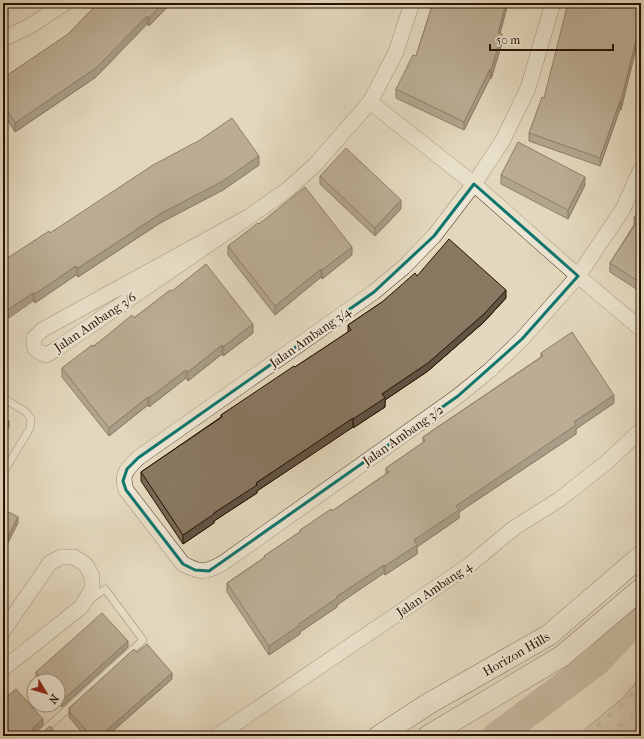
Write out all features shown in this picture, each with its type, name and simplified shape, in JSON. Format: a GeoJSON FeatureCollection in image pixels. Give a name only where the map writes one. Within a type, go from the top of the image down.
{"type":"FeatureCollection","features":[{"type":"Feature","properties":{"kind":"street"},"geometry":{"type":"LineString","coordinates":[[3,39],[30,26],[65,3]]}},
{"type":"Feature","properties":{"kind":"street","name":"Jalan Ambang 3/6"},"geometry":{"type":"LineString","coordinates":[[250,216],[42,330],[34,338],[34,346],[38,352],[46,354],[55,350],[250,216],[287,190],[315,165],[370,102],[396,52],[412,3]]}},
{"type":"Feature","properties":{"kind":"street","name":"Jalan Ambang 3/4"},"geometry":{"type":"LineString","coordinates":[[209,571],[195,570],[183,564],[126,490],[124,481],[127,469],[138,458],[374,292],[404,267],[434,236],[474,184],[503,140],[528,88],[552,3]]}},
{"type":"Feature","properties":{"kind":"street"},"geometry":{"type":"LineString","coordinates":[[370,102],[474,184],[578,276],[641,329]]}},
{"type":"Feature","properties":{"kind":"street","name":"Jalan Ambang 3/2"},"geometry":{"type":"LineString","coordinates":[[209,571],[229,559],[458,396],[490,370],[522,339],[578,276],[623,209],[641,169]]}},
{"type":"Feature","properties":{"kind":"street","name":"Jalan Ambang 4"},"geometry":{"type":"LineString","coordinates":[[217,736],[468,566],[514,528],[560,499],[607,462],[641,430]]}},
{"type":"Feature","properties":{"kind":"street","name":"Horizon Hills"},"geometry":{"type":"LineString","coordinates":[[379,736],[428,704],[549,636],[641,556]]}},
{"type":"Feature","properties":{"kind":"street"},"geometry":{"type":"LineString","coordinates":[[3,631],[50,563],[61,557],[74,557],[86,565],[92,576],[92,589],[81,607],[3,669]]}},
{"type":"Feature","properties":{"kind":"street","name":"Horizon Hills"},"geometry":{"type":"LineString","coordinates":[[428,736],[562,656],[641,589]]}},
{"type":"Feature","properties":{"kind":"lane"},"geometry":{"type":"LineString","coordinates":[[3,398],[26,412],[31,419],[30,428],[3,473]]}},
{"type":"Feature","properties":{"kind":"lane"},"geometry":{"type":"LineString","coordinates":[[38,736],[143,640],[104,589],[81,607]]}},
{"type":"Feature","properties":{"kind":"highlighted area"},"geometry":{"type":"Polygon","coordinates":[[[474,184],[578,276],[522,339],[458,396],[209,571],[195,570],[183,564],[126,490],[123,481],[127,469],[138,458],[374,292],[434,236],[474,184]]]}},
{"type":"Feature","properties":{"kind":"green space"},"geometry":{"type":"Polygon","coordinates":[[[641,676],[641,736],[577,736],[624,697],[641,676]]]}},
{"type":"Feature","properties":{"kind":"building"},"geometry":{"type":"Polygon","coordinates":[[[98,3],[163,3],[149,18],[147,16],[96,68],[15,123],[3,104],[3,78],[68,34],[98,3]]]}},
{"type":"Feature","properties":{"kind":"building"},"geometry":{"type":"Polygon","coordinates":[[[433,3],[506,3],[498,33],[502,34],[491,70],[490,69],[464,122],[396,89],[413,55],[416,56],[433,3]]]}},
{"type":"Feature","properties":{"kind":"building"},"geometry":{"type":"Polygon","coordinates":[[[568,3],[641,3],[641,20],[621,101],[600,158],[529,133],[542,97],[544,98],[568,3]]]}},
{"type":"Feature","properties":{"kind":"building"},"geometry":{"type":"Polygon","coordinates":[[[232,118],[259,156],[223,181],[160,214],[78,268],[76,266],[35,294],[33,293],[3,313],[3,261],[49,231],[50,233],[153,165],[200,140],[232,118]]]}},
{"type":"Feature","properties":{"kind":"building"},"geometry":{"type":"Polygon","coordinates":[[[518,142],[585,177],[568,210],[501,175],[518,142]]]}},
{"type":"Feature","properties":{"kind":"building"},"geometry":{"type":"Polygon","coordinates":[[[346,148],[401,200],[375,228],[320,176],[346,148]]]}},
{"type":"Feature","properties":{"kind":"building"},"geometry":{"type":"Polygon","coordinates":[[[305,187],[352,247],[322,270],[321,269],[275,306],[228,246],[258,223],[259,224],[305,187]]]}},
{"type":"Feature","properties":{"kind":"building"},"geometry":{"type":"Polygon","coordinates":[[[641,207],[641,283],[610,263],[638,220],[634,218],[641,207]]]}},
{"type":"Feature","properties":{"kind":"building"},"geometry":{"type":"Polygon","coordinates":[[[449,239],[506,290],[484,314],[428,363],[382,394],[385,398],[256,483],[257,485],[183,535],[141,472],[222,417],[221,415],[351,330],[348,325],[382,302],[415,273],[417,276],[449,239]]]}},
{"type":"Feature","properties":{"kind":"building"},"geometry":{"type":"Polygon","coordinates":[[[206,264],[253,324],[223,347],[222,345],[188,372],[186,370],[149,398],[148,397],[109,428],[62,368],[92,345],[93,347],[132,315],[134,318],[170,290],[172,291],[206,264]]]}},
{"type":"Feature","properties":{"kind":"building"},"geometry":{"type":"Polygon","coordinates":[[[572,332],[614,395],[574,422],[576,425],[456,506],[459,510],[414,540],[417,545],[336,597],[337,598],[269,646],[227,583],[301,531],[300,530],[331,509],[332,511],[389,472],[386,468],[425,441],[423,437],[543,356],[541,353],[572,332]]]}},
{"type":"Feature","properties":{"kind":"building"},"geometry":{"type":"Polygon","coordinates":[[[3,419],[9,421],[3,432],[3,419]]]}},
{"type":"Feature","properties":{"kind":"building"},"geometry":{"type":"Polygon","coordinates":[[[3,509],[18,517],[3,547],[3,509]]]}},
{"type":"Feature","properties":{"kind":"building"},"geometry":{"type":"Polygon","coordinates":[[[102,613],[128,641],[66,697],[66,673],[36,672],[102,613]]]}},
{"type":"Feature","properties":{"kind":"building"},"geometry":{"type":"Polygon","coordinates":[[[147,644],[172,673],[100,736],[91,736],[69,711],[69,708],[134,649],[137,652],[147,644]]]}},
{"type":"Feature","properties":{"kind":"building"},"geometry":{"type":"Polygon","coordinates":[[[16,689],[26,700],[26,713],[38,713],[43,719],[33,728],[34,733],[39,735],[50,726],[58,736],[3,736],[3,700],[16,689]]]}},
{"type":"Feature","properties":{"kind":"waterway"},"geometry":{"type":"LineString","coordinates":[[497,736],[596,662],[641,615]]}}]}
